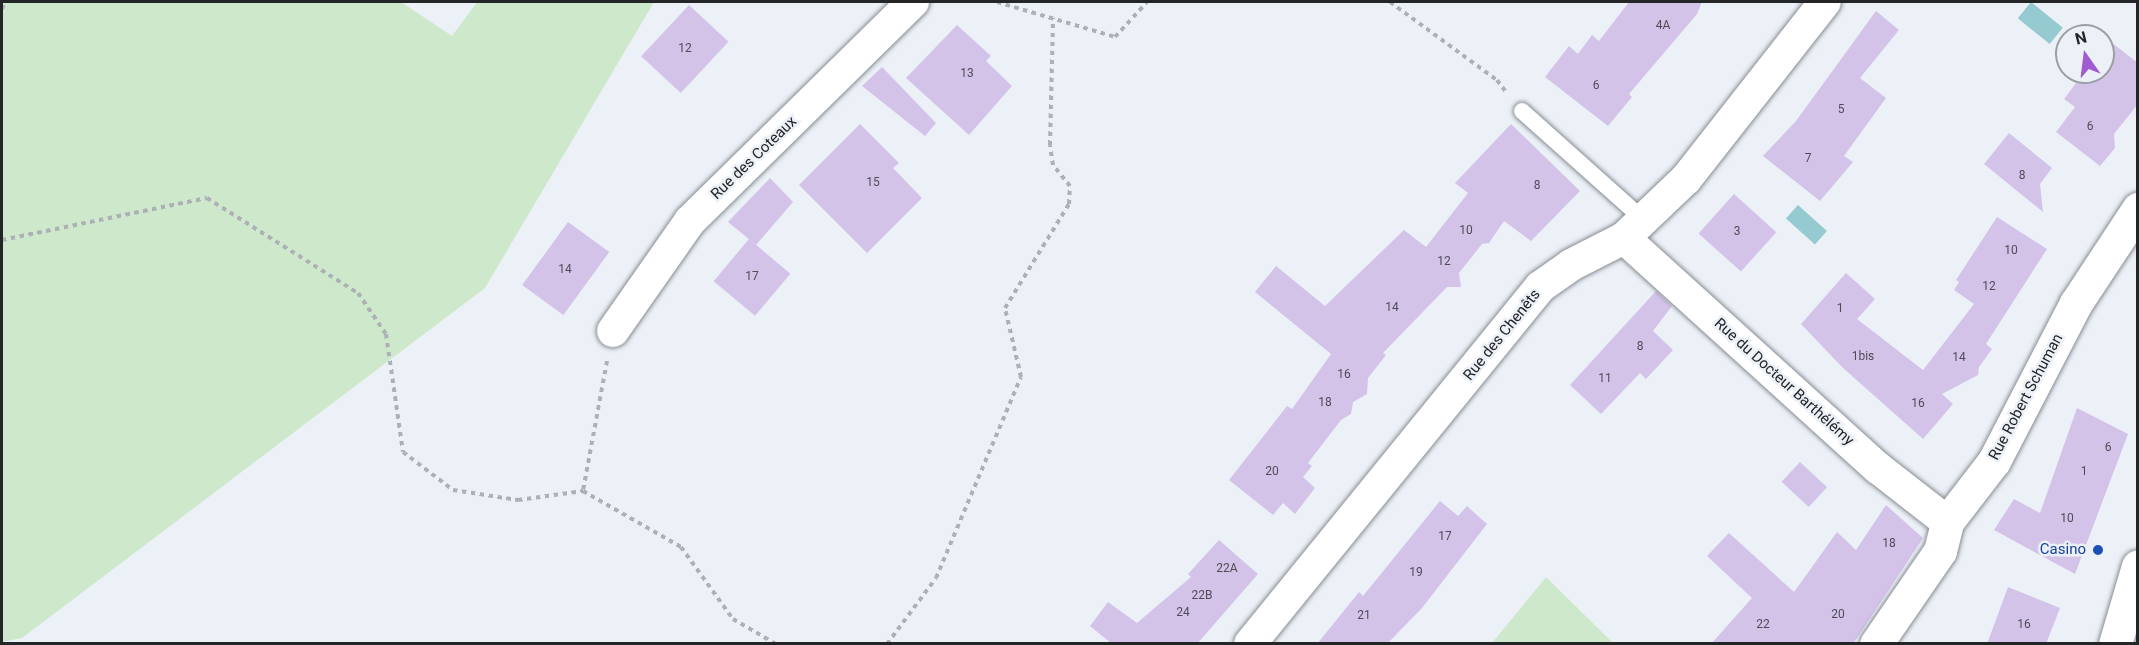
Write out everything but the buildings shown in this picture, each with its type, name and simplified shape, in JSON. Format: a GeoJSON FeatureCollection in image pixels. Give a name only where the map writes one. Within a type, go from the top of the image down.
{"type":"FeatureCollection","features":[{"type":"Feature","properties":{"kind":"street","name":"Rue des Coteaux"},"geometry":{"type":"LineString","coordinates":[[613,331],[690,221],[913,2]]}},
{"type":"Feature","properties":{"kind":"street","name":"Rue des Chenêts"},"geometry":{"type":"LineString","coordinates":[[1250,644],[1540,287],[1571,265],[1634,229],[1686,179],[1825,2]]}},
{"type":"Feature","properties":{"kind":"street","name":"Rue Robert Schuman"},"geometry":{"type":"LineString","coordinates":[[1876,644],[1940,551],[1947,522],[1994,461],[2076,303],[2138,209]]}},
{"type":"Feature","properties":{"kind":"street","name":"Rue du Docteur Barthélémy"},"geometry":{"type":"LineString","coordinates":[[1634,229],[1870,460],[1947,522]]}},
{"type":"Feature","properties":{"kind":"street"},"geometry":{"type":"LineString","coordinates":[[2115,644],[2138,566]]}},
{"type":"Feature","properties":{"kind":"lane"},"geometry":{"type":"LineString","coordinates":[[1522,111],[1634,229]]}},
{"type":"Feature","properties":{"kind":"path"},"geometry":{"type":"LineString","coordinates":[[2,9],[5,2]]}},
{"type":"Feature","properties":{"kind":"path"},"geometry":{"type":"LineString","coordinates":[[998,2],[1115,37],[1147,2]]}},
{"type":"Feature","properties":{"kind":"path"},"geometry":{"type":"LineString","coordinates":[[1390,2],[1497,80],[1522,111]]}},
{"type":"Feature","properties":{"kind":"path"},"geometry":{"type":"LineString","coordinates":[[887,644],[936,578],[1021,377],[1005,308],[1069,204],[1070,186],[1053,165],[1050,145],[1053,18]]}},
{"type":"Feature","properties":{"kind":"path"},"geometry":{"type":"LineString","coordinates":[[2,240],[207,198],[358,293],[386,334],[403,452],[453,490],[518,500],[583,491],[681,547],[733,619],[776,644]]}},
{"type":"Feature","properties":{"kind":"path"},"geometry":{"type":"LineString","coordinates":[[583,491],[613,331]]}},
{"type":"Feature","properties":{"kind":"green space"},"geometry":{"type":"Polygon","coordinates":[[[2,2],[401,2],[452,36],[477,2],[654,2],[485,288],[22,638],[2,642],[2,2]]]}},
{"type":"Feature","properties":{"kind":"green space"},"geometry":{"type":"Polygon","coordinates":[[[1546,577],[1613,643],[1492,643],[1546,577]]]}},
{"type":"Feature","properties":{"kind":"water"},"geometry":{"type":"Polygon","coordinates":[[[2031,2],[2058,24],[2055,24],[2055,38],[2050,44],[2018,18],[2031,2]]]}},
{"type":"Feature","properties":{"kind":"water"},"geometry":{"type":"Polygon","coordinates":[[[1798,205],[1827,231],[1815,244],[1786,218],[1798,205]]]}},
{"type":"Feature","properties":{"kind":"place","name":"Casino"},"geometry":{"type":"Point","coordinates":[2098,550]}}]}
